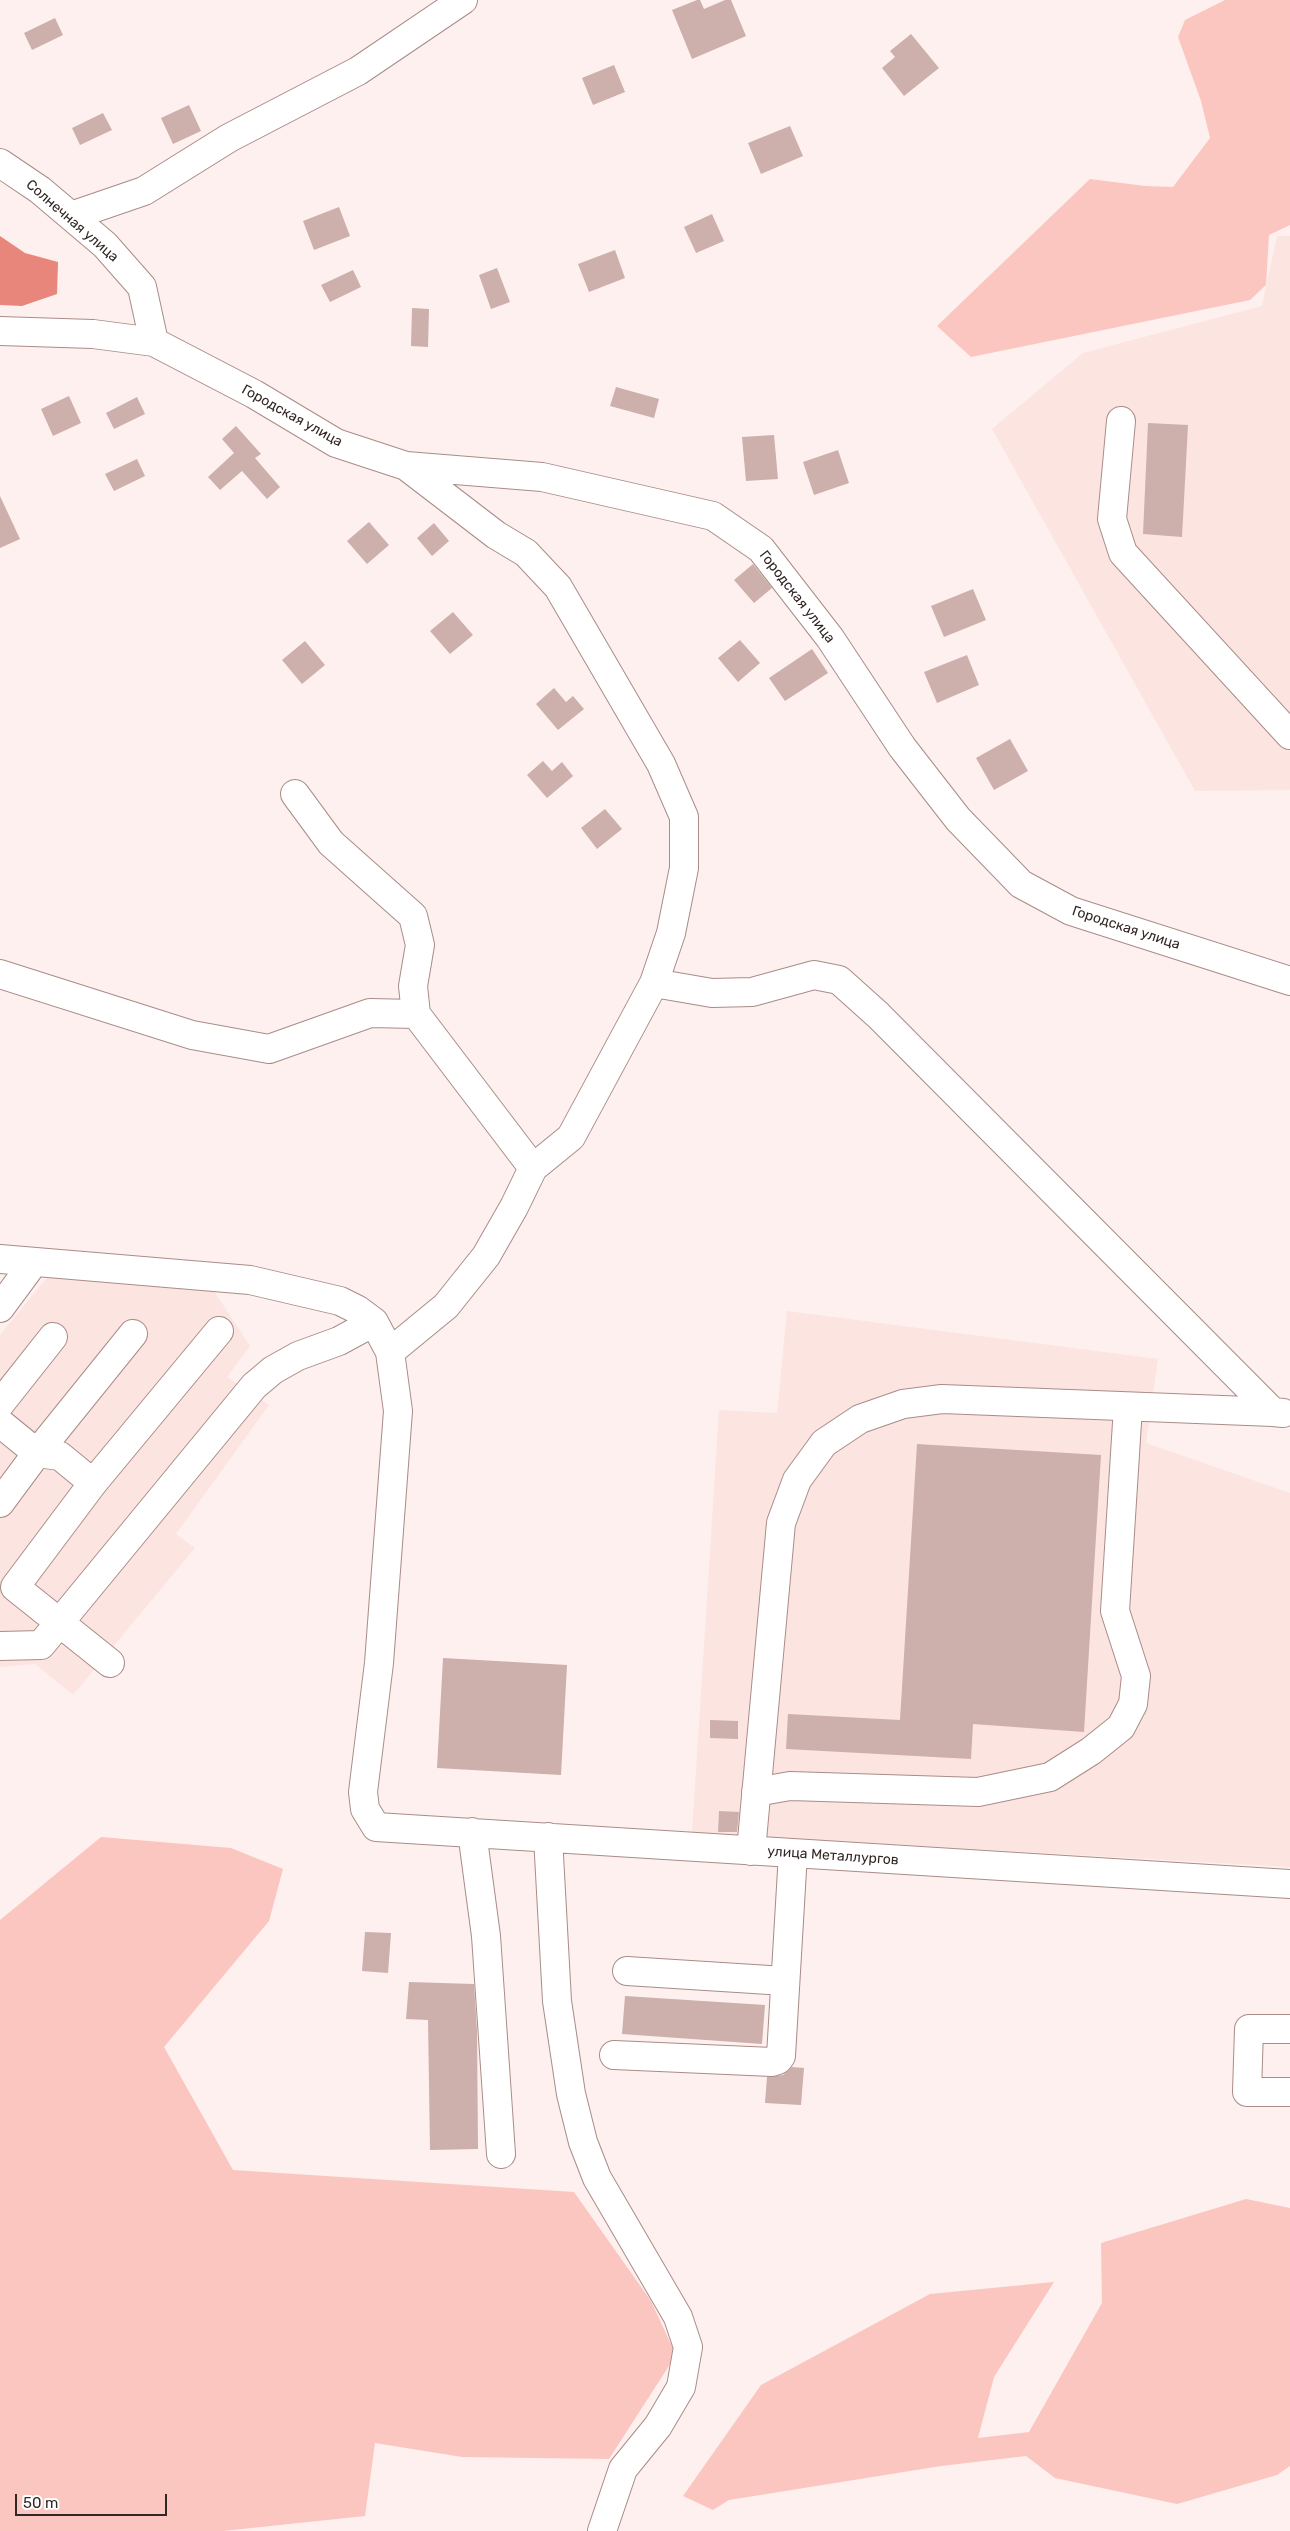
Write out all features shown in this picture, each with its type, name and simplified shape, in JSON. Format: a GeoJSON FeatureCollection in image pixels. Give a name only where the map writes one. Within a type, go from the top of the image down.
{"type":"FeatureCollection","features":[{"type":"Feature","properties":{"kind":"street"},"geometry":{"type":"LineString","coordinates":[[71,216],[144,191],[229,138],[358,71],[463,0]]}},
{"type":"Feature","properties":{"kind":"street","name":"Солнечная улица"},"geometry":{"type":"LineString","coordinates":[[0,162],[40,190],[105,245],[142,287],[154,342]]}},
{"type":"Feature","properties":{"kind":"street"},"geometry":{"type":"LineString","coordinates":[[0,331],[93,334],[154,342]]}},
{"type":"Feature","properties":{"kind":"street","name":"Городская улица"},"geometry":{"type":"LineString","coordinates":[[154,342],[254,394],[336,443],[406,466],[542,477],[713,516],[761,549],[830,638],[902,747],[958,818],[1021,884],[1071,911],[1290,981]]}},
{"type":"Feature","properties":{"kind":"street"},"geometry":{"type":"LineString","coordinates":[[1121,421],[1112,519],[1123,553],[1290,735]]}},
{"type":"Feature","properties":{"kind":"street"},"geometry":{"type":"LineString","coordinates":[[0,1259],[250,1280],[340,1302],[358,1310],[374,1322],[390,1352],[446,1306],[486,1256],[514,1207],[533,1168],[571,1136],[654,983],[671,932],[684,868],[684,817],[661,764],[558,587],[526,553],[496,535],[406,466]]}},
{"type":"Feature","properties":{"kind":"street"},"geometry":{"type":"LineString","coordinates":[[296,794],[332,843],[412,916],[420,945],[413,986],[416,1014],[533,1168]]}},
{"type":"Feature","properties":{"kind":"street"},"geometry":{"type":"LineString","coordinates":[[0,974],[192,1036],[269,1049],[370,1013],[416,1014]]}},
{"type":"Feature","properties":{"kind":"street"},"geometry":{"type":"LineString","coordinates":[[654,983],[712,994],[752,992],[814,975],[839,980],[878,1015],[1282,1413]]}},
{"type":"Feature","properties":{"kind":"street"},"geometry":{"type":"LineString","coordinates":[[0,1308],[34,1262]]}},
{"type":"Feature","properties":{"kind":"street"},"geometry":{"type":"LineString","coordinates":[[0,1646],[41,1645],[254,1386],[273,1370],[298,1356],[339,1341],[374,1322]]}},
{"type":"Feature","properties":{"kind":"street"},"geometry":{"type":"LineString","coordinates":[[110,1663],[15,1587],[93,1483],[219,1331]]}},
{"type":"Feature","properties":{"kind":"street"},"geometry":{"type":"LineString","coordinates":[[0,1503],[37,1453],[133,1334]]}},
{"type":"Feature","properties":{"kind":"street"},"geometry":{"type":"LineString","coordinates":[[0,1404],[53,1337]]}},
{"type":"Feature","properties":{"kind":"street","name":"улица Металлургов"},"geometry":{"type":"LineString","coordinates":[[390,1352],[398,1411],[379,1663],[363,1792],[365,1809],[376,1827],[1290,1884]]}},
{"type":"Feature","properties":{"kind":"street"},"geometry":{"type":"LineString","coordinates":[[751,1851],[781,1523],[797,1480],[824,1442],[860,1419],[903,1404],[932,1400],[1282,1413]]}},
{"type":"Feature","properties":{"kind":"street"},"geometry":{"type":"LineString","coordinates":[[756,1792],[790,1786],[978,1792],[1050,1777],[1091,1751],[1121,1727],[1133,1704],[1136,1676],[1115,1611],[1128,1407]]}},
{"type":"Feature","properties":{"kind":"street"},"geometry":{"type":"LineString","coordinates":[[0,1423],[37,1453],[60,1456],[93,1483]]}},
{"type":"Feature","properties":{"kind":"street"},"geometry":{"type":"LineString","coordinates":[[472,1832],[486,1936],[501,2154]]}},
{"type":"Feature","properties":{"kind":"street"},"geometry":{"type":"LineString","coordinates":[[548,1837],[557,2001],[571,2094],[583,2142],[597,2178],[678,2317],[688,2347],[681,2386],[658,2426],[623,2469],[602,2531]]}},
{"type":"Feature","properties":{"kind":"street"},"geometry":{"type":"LineString","coordinates":[[614,2055],[772,2062],[778,2060],[781,2056],[794,1853]]}},
{"type":"Feature","properties":{"kind":"street"},"geometry":{"type":"LineString","coordinates":[[627,1971],[785,1981]]}},
{"type":"Feature","properties":{"kind":"street"},"geometry":{"type":"LineString","coordinates":[[1290,2030],[1249,2028],[1247,2092],[1290,2092]]}},
{"type":"Feature","properties":{"kind":"shaded area"},"geometry":{"type":"Polygon","coordinates":[[[1225,0],[1290,0],[1290,225],[1269,235],[1266,285],[1250,300],[971,357],[937,326],[1090,179],[1145,186],[1173,187],[1210,138],[1201,101],[1178,37],[1185,20],[1225,0]]]}},
{"type":"Feature","properties":{"kind":"shaded area"},"geometry":{"type":"Polygon","coordinates":[[[0,236],[25,253],[58,262],[57,294],[22,306],[0,305],[0,236]]]}},
{"type":"Feature","properties":{"kind":"shaded area"},"geometry":{"type":"Polygon","coordinates":[[[1277,236],[1290,236],[1290,790],[1195,791],[992,429],[1083,353],[1262,306],[1277,236]]]}},
{"type":"Feature","properties":{"kind":"shaded area"},"geometry":{"type":"Polygon","coordinates":[[[49,1275],[212,1288],[250,1346],[227,1377],[269,1405],[176,1534],[195,1548],[73,1695],[35,1664],[0,1667],[0,1335],[49,1275]]]}},
{"type":"Feature","properties":{"kind":"shaded area"},"geometry":{"type":"Polygon","coordinates":[[[787,1311],[1158,1359],[1146,1443],[1290,1493],[1290,1867],[692,1833],[719,1410],[777,1413],[787,1311]]]}},
{"type":"Feature","properties":{"kind":"shaded area"},"geometry":{"type":"Polygon","coordinates":[[[101,1837],[231,1848],[283,1869],[269,1921],[164,2047],[233,2170],[574,2192],[651,2301],[676,2355],[609,2459],[462,2457],[375,2443],[365,2516],[223,2531],[0,2531],[0,1920],[101,1837]]]}},
{"type":"Feature","properties":{"kind":"shaded area"},"geometry":{"type":"Polygon","coordinates":[[[1246,2199],[1290,2208],[1290,2466],[1277,2475],[1177,2504],[1055,2478],[1026,2456],[941,2466],[729,2500],[713,2510],[683,2496],[761,2385],[930,2294],[1054,2282],[994,2377],[978,2438],[1029,2432],[1102,2303],[1101,2243],[1246,2199]]]}},
{"type":"Feature","properties":{"kind":"building"},"geometry":{"type":"Polygon","coordinates":[[[700,0],[704,9],[725,0],[731,0],[746,36],[692,59],[672,10],[700,0]]]}},
{"type":"Feature","properties":{"kind":"building"},"geometry":{"type":"Polygon","coordinates":[[[55,18],[63,35],[32,50],[24,33],[55,18]]]}},
{"type":"Feature","properties":{"kind":"building"},"geometry":{"type":"Polygon","coordinates":[[[911,34],[939,68],[904,96],[882,68],[895,57],[890,51],[911,34]]]}},
{"type":"Feature","properties":{"kind":"building"},"geometry":{"type":"Polygon","coordinates":[[[614,65],[625,92],[593,105],[582,78],[614,65]]]}},
{"type":"Feature","properties":{"kind":"building"},"geometry":{"type":"Polygon","coordinates":[[[189,105],[201,131],[173,144],[161,118],[189,105]]]}},
{"type":"Feature","properties":{"kind":"building"},"geometry":{"type":"Polygon","coordinates":[[[103,113],[112,130],[80,145],[72,128],[103,113]]]}},
{"type":"Feature","properties":{"kind":"building"},"geometry":{"type":"Polygon","coordinates":[[[790,126],[803,156],[761,174],[748,143],[790,126]]]}},
{"type":"Feature","properties":{"kind":"building"},"geometry":{"type":"Polygon","coordinates":[[[339,207],[350,236],[314,250],[303,221],[339,207]]]}},
{"type":"Feature","properties":{"kind":"building"},"geometry":{"type":"Polygon","coordinates":[[[712,214],[724,241],[696,253],[684,227],[712,214]]]}},
{"type":"Feature","properties":{"kind":"building"},"geometry":{"type":"Polygon","coordinates":[[[615,250],[625,278],[589,292],[578,264],[615,250]]]}},
{"type":"Feature","properties":{"kind":"building"},"geometry":{"type":"Polygon","coordinates":[[[497,268],[510,302],[491,309],[479,275],[497,268]]]}},
{"type":"Feature","properties":{"kind":"building"},"geometry":{"type":"Polygon","coordinates":[[[353,270],[361,287],[330,302],[321,285],[353,270]]]}},
{"type":"Feature","properties":{"kind":"building"},"geometry":{"type":"Polygon","coordinates":[[[412,308],[429,309],[428,347],[411,346],[412,308]]]}},
{"type":"Feature","properties":{"kind":"building"},"geometry":{"type":"Polygon","coordinates":[[[616,387],[659,399],[654,418],[610,406],[616,387]]]}},
{"type":"Feature","properties":{"kind":"building"},"geometry":{"type":"Polygon","coordinates":[[[69,396],[81,423],[53,436],[41,409],[69,396]]]}},
{"type":"Feature","properties":{"kind":"building"},"geometry":{"type":"Polygon","coordinates":[[[137,397],[145,414],[114,429],[106,413],[137,397]]]}},
{"type":"Feature","properties":{"kind":"building"},"geometry":{"type":"Polygon","coordinates":[[[1148,423],[1188,425],[1182,537],[1143,534],[1148,423]]]}},
{"type":"Feature","properties":{"kind":"building"},"geometry":{"type":"Polygon","coordinates":[[[236,426],[261,454],[255,458],[280,487],[267,499],[242,471],[220,490],[208,477],[234,453],[222,439],[236,426]]]}},
{"type":"Feature","properties":{"kind":"building"},"geometry":{"type":"Polygon","coordinates":[[[774,435],[778,479],[746,481],[742,437],[774,435]]]}},
{"type":"Feature","properties":{"kind":"building"},"geometry":{"type":"Polygon","coordinates":[[[838,450],[849,483],[814,495],[803,462],[838,450]]]}},
{"type":"Feature","properties":{"kind":"building"},"geometry":{"type":"Polygon","coordinates":[[[137,459],[145,476],[114,491],[105,474],[137,459]]]}},
{"type":"Feature","properties":{"kind":"building"},"geometry":{"type":"Polygon","coordinates":[[[0,496],[20,539],[0,548],[0,496]]]}},
{"type":"Feature","properties":{"kind":"building"},"geometry":{"type":"Polygon","coordinates":[[[369,522],[389,545],[367,564],[347,541],[369,522]]]}},
{"type":"Feature","properties":{"kind":"building"},"geometry":{"type":"Polygon","coordinates":[[[434,523],[449,541],[432,556],[417,538],[434,523]]]}},
{"type":"Feature","properties":{"kind":"building"},"geometry":{"type":"Polygon","coordinates":[[[753,564],[772,588],[754,603],[734,580],[753,564]]]}},
{"type":"Feature","properties":{"kind":"building"},"geometry":{"type":"Polygon","coordinates":[[[973,589],[986,620],[944,637],[931,606],[973,589]]]}},
{"type":"Feature","properties":{"kind":"building"},"geometry":{"type":"Polygon","coordinates":[[[453,612],[473,635],[450,654],[430,631],[453,612]]]}},
{"type":"Feature","properties":{"kind":"building"},"geometry":{"type":"Polygon","coordinates":[[[740,640],[760,663],[738,682],[718,658],[740,640]]]}},
{"type":"Feature","properties":{"kind":"building"},"geometry":{"type":"Polygon","coordinates":[[[305,641],[325,665],[302,684],[282,660],[305,641]]]}},
{"type":"Feature","properties":{"kind":"building"},"geometry":{"type":"Polygon","coordinates":[[[812,649],[828,673],[785,701],[769,678],[812,649]]]}},
{"type":"Feature","properties":{"kind":"building"},"geometry":{"type":"Polygon","coordinates":[[[967,655],[979,685],[937,703],[924,672],[967,655]]]}},
{"type":"Feature","properties":{"kind":"building"},"geometry":{"type":"Polygon","coordinates":[[[554,688],[566,702],[573,696],[584,709],[558,730],[536,704],[554,688]]]}},
{"type":"Feature","properties":{"kind":"building"},"geometry":{"type":"Polygon","coordinates":[[[1010,739],[1028,771],[994,790],[976,758],[1010,739]]]}},
{"type":"Feature","properties":{"kind":"building"},"geometry":{"type":"Polygon","coordinates":[[[543,761],[552,771],[562,762],[573,776],[547,798],[527,775],[543,761]]]}},
{"type":"Feature","properties":{"kind":"building"},"geometry":{"type":"Polygon","coordinates":[[[605,809],[622,829],[597,849],[581,828],[605,809]]]}},
{"type":"Feature","properties":{"kind":"building"},"geometry":{"type":"Polygon","coordinates":[[[917,1444],[1101,1455],[1084,1732],[973,1724],[971,1759],[786,1749],[788,1714],[900,1720],[917,1444]]]}},
{"type":"Feature","properties":{"kind":"building"},"geometry":{"type":"Polygon","coordinates":[[[443,1658],[567,1665],[561,1775],[437,1768],[443,1658]]]}},
{"type":"Feature","properties":{"kind":"building"},"geometry":{"type":"Polygon","coordinates":[[[710,1720],[738,1721],[738,1739],[710,1738],[710,1720]]]}},
{"type":"Feature","properties":{"kind":"building"},"geometry":{"type":"Polygon","coordinates":[[[719,1811],[739,1812],[737,1832],[718,1832],[719,1811]]]}},
{"type":"Feature","properties":{"kind":"building"},"geometry":{"type":"Polygon","coordinates":[[[365,1932],[391,1933],[388,1973],[362,1971],[365,1932]]]}},
{"type":"Feature","properties":{"kind":"building"},"geometry":{"type":"Polygon","coordinates":[[[409,1982],[474,1984],[477,2031],[478,2149],[430,2150],[428,2020],[406,2019],[409,1982]]]}},
{"type":"Feature","properties":{"kind":"building"},"geometry":{"type":"Polygon","coordinates":[[[625,1996],[765,2005],[762,2044],[622,2034],[625,1996]]]}},
{"type":"Feature","properties":{"kind":"building"},"geometry":{"type":"Polygon","coordinates":[[[792,2067],[804,2068],[801,2105],[765,2103],[767,2077],[783,2075],[792,2067]]]}}]}
